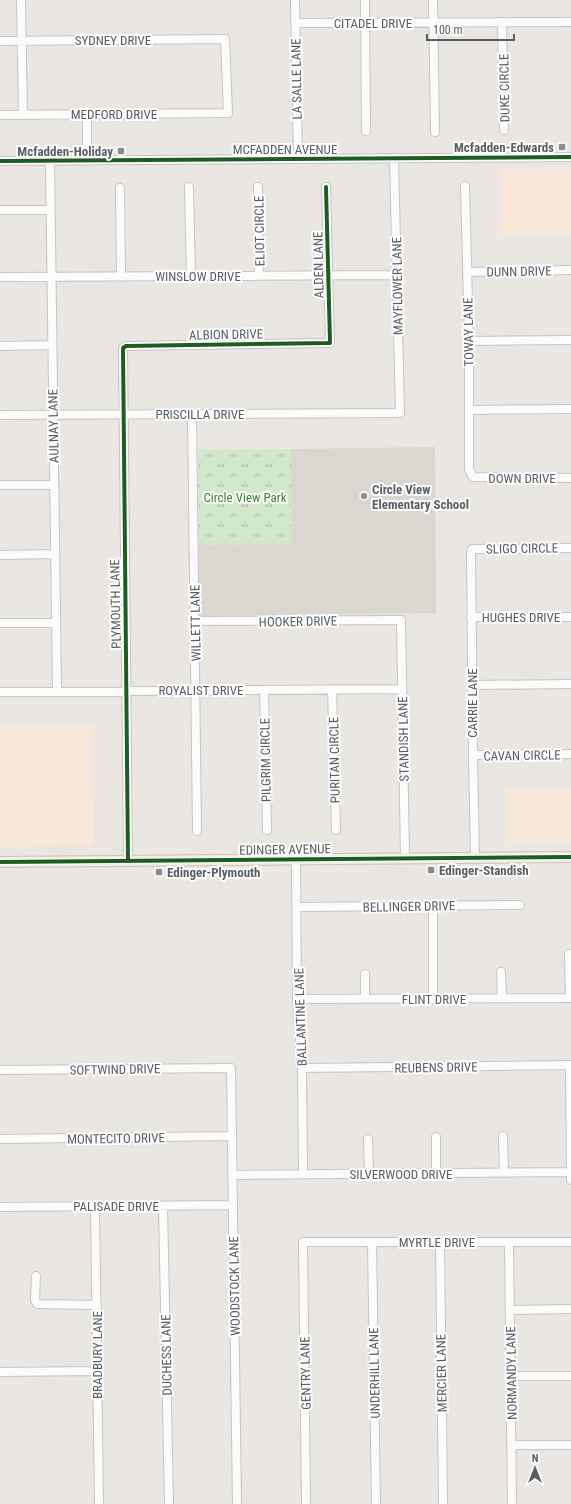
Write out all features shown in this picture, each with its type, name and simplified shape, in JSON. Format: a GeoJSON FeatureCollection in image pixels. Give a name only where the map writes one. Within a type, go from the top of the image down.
{"type":"FeatureCollection","features":[{"type":"Feature","properties":{"kind":"main road","name":"EDINGER AVENUE"},"geometry":{"type":"LineString","coordinates":[[0,862],[571,857]]}},
{"type":"Feature","properties":{"kind":"street"},"geometry":{"type":"LineString","coordinates":[[21,0],[23,115]]}},
{"type":"Feature","properties":{"kind":"street","name":"LA SALLE LANE"},"geometry":{"type":"LineString","coordinates":[[295,0],[298,159]]}},
{"type":"Feature","properties":{"kind":"street"},"geometry":{"type":"LineString","coordinates":[[365,0],[366,131]]}},
{"type":"Feature","properties":{"kind":"street"},"geometry":{"type":"LineString","coordinates":[[433,0],[435,132]]}},
{"type":"Feature","properties":{"kind":"street","name":"DUKE CIRCLE"},"geometry":{"type":"LineString","coordinates":[[502,22],[504,130]]}},
{"type":"Feature","properties":{"kind":"street","name":"CITADEL DRIVE"},"geometry":{"type":"LineString","coordinates":[[295,23],[571,22]]}},
{"type":"Feature","properties":{"kind":"street","name":"SYDNEY DRIVE"},"geometry":{"type":"LineString","coordinates":[[0,41],[225,39],[228,113]]}},
{"type":"Feature","properties":{"kind":"street","name":"MEDFORD DRIVE"},"geometry":{"type":"LineString","coordinates":[[0,115],[228,113]]}},
{"type":"Feature","properties":{"kind":"street"},"geometry":{"type":"LineString","coordinates":[[87,114],[87,161]]}},
{"type":"Feature","properties":{"kind":"street","name":"MCFADDEN AVENUE"},"geometry":{"type":"LineString","coordinates":[[0,161],[571,157]]}},
{"type":"Feature","properties":{"kind":"street","name":"MAYFLOWER LANE"},"geometry":{"type":"LineString","coordinates":[[394,158],[400,413]]}},
{"type":"Feature","properties":{"kind":"street","name":"AULNAY LANE"},"geometry":{"type":"LineString","coordinates":[[50,161],[57,691]]}},
{"type":"Feature","properties":{"kind":"street","name":"TOWAY LANE"},"geometry":{"type":"LineString","coordinates":[[465,186],[469,341],[469,469],[473,477]]}},
{"type":"Feature","properties":{"kind":"street"},"geometry":{"type":"LineString","coordinates":[[189,187],[191,276]]}},
{"type":"Feature","properties":{"kind":"street","name":"ELIOT CIRCLE"},"geometry":{"type":"LineString","coordinates":[[258,187],[259,276]]}},
{"type":"Feature","properties":{"kind":"street","name":"ALDEN LANE"},"geometry":{"type":"LineString","coordinates":[[326,187],[330,343]]}},
{"type":"Feature","properties":{"kind":"street"},"geometry":{"type":"LineString","coordinates":[[120,188],[122,277]]}},
{"type":"Feature","properties":{"kind":"street"},"geometry":{"type":"LineString","coordinates":[[0,210],[50,210]]}},
{"type":"Feature","properties":{"kind":"street","name":"DUNN DRIVE"},"geometry":{"type":"LineString","coordinates":[[467,272],[571,270]]}},
{"type":"Feature","properties":{"kind":"street","name":"WINSLOW DRIVE"},"geometry":{"type":"LineString","coordinates":[[0,277],[396,275]]}},
{"type":"Feature","properties":{"kind":"street"},"geometry":{"type":"LineString","coordinates":[[469,341],[571,340]]}},
{"type":"Feature","properties":{"kind":"street","name":"ALBION DRIVE"},"geometry":{"type":"LineString","coordinates":[[123,348],[126,346],[330,343]]}},
{"type":"Feature","properties":{"kind":"street"},"geometry":{"type":"LineString","coordinates":[[0,346],[52,345]]}},
{"type":"Feature","properties":{"kind":"street","name":"PLYMOUTH LANE"},"geometry":{"type":"LineString","coordinates":[[123,348],[128,861]]}},
{"type":"Feature","properties":{"kind":"street"},"geometry":{"type":"LineString","coordinates":[[469,410],[571,409]]}},
{"type":"Feature","properties":{"kind":"street","name":"PRISCILLA DRIVE"},"geometry":{"type":"LineString","coordinates":[[0,416],[400,413]]}},
{"type":"Feature","properties":{"kind":"street","name":"WILLETT LANE"},"geometry":{"type":"LineString","coordinates":[[192,414],[197,831]]}},
{"type":"Feature","properties":{"kind":"street","name":"DOWN DRIVE"},"geometry":{"type":"LineString","coordinates":[[473,477],[571,478]]}},
{"type":"Feature","properties":{"kind":"street"},"geometry":{"type":"LineString","coordinates":[[0,485],[54,485]]}},
{"type":"Feature","properties":{"kind":"street","name":"SLIGO CIRCLE"},"geometry":{"type":"LineString","coordinates":[[472,549],[571,548]]}},
{"type":"Feature","properties":{"kind":"street","name":"CARRIE LANE"},"geometry":{"type":"LineString","coordinates":[[472,549],[471,617],[475,858]]}},
{"type":"Feature","properties":{"kind":"street"},"geometry":{"type":"LineString","coordinates":[[0,555],[55,554]]}},
{"type":"Feature","properties":{"kind":"street","name":"HUGHES DRIVE"},"geometry":{"type":"LineString","coordinates":[[471,617],[571,617]]}},
{"type":"Feature","properties":{"kind":"street","name":"HOOKER DRIVE"},"geometry":{"type":"LineString","coordinates":[[195,621],[401,620]]}},
{"type":"Feature","properties":{"kind":"street","name":"STANDISH LANE"},"geometry":{"type":"LineString","coordinates":[[401,620],[405,858]]}},
{"type":"Feature","properties":{"kind":"street"},"geometry":{"type":"LineString","coordinates":[[0,623],[56,623]]}},
{"type":"Feature","properties":{"kind":"street"},"geometry":{"type":"LineString","coordinates":[[473,685],[571,684]]}},
{"type":"Feature","properties":{"kind":"street","name":"ROYALIST DRIVE"},"geometry":{"type":"LineString","coordinates":[[0,692],[402,689]]}},
{"type":"Feature","properties":{"kind":"street","name":"PILGRIM CIRCLE"},"geometry":{"type":"LineString","coordinates":[[264,690],[267,830]]}},
{"type":"Feature","properties":{"kind":"street","name":"PURITAN CIRCLE"},"geometry":{"type":"LineString","coordinates":[[332,690],[336,830]]}},
{"type":"Feature","properties":{"kind":"street","name":"CAVAN CIRCLE"},"geometry":{"type":"LineString","coordinates":[[473,755],[571,754]]}},
{"type":"Feature","properties":{"kind":"street","name":"BALLANTINE LANE"},"geometry":{"type":"LineString","coordinates":[[296,859],[298,999],[302,1068],[303,1174]]}},
{"type":"Feature","properties":{"kind":"street","name":"BELLINGER DRIVE"},"geometry":{"type":"LineString","coordinates":[[297,907],[520,905]]}},
{"type":"Feature","properties":{"kind":"street"},"geometry":{"type":"LineString","coordinates":[[432,906],[433,999]]}},
{"type":"Feature","properties":{"kind":"street"},"geometry":{"type":"LineString","coordinates":[[569,954],[570,998]]}},
{"type":"Feature","properties":{"kind":"street"},"geometry":{"type":"LineString","coordinates":[[501,972],[502,998]]}},
{"type":"Feature","properties":{"kind":"street"},"geometry":{"type":"LineString","coordinates":[[365,974],[365,999]]}},
{"type":"Feature","properties":{"kind":"street","name":"FLINT DRIVE"},"geometry":{"type":"LineString","coordinates":[[298,999],[570,998]]}},
{"type":"Feature","properties":{"kind":"street","name":"REUBENS DRIVE"},"geometry":{"type":"LineString","coordinates":[[302,1068],[570,1065],[570,1093]]}},
{"type":"Feature","properties":{"kind":"street","name":"SOFTWIND DRIVE"},"geometry":{"type":"LineString","coordinates":[[0,1070],[231,1068]]}},
{"type":"Feature","properties":{"kind":"street","name":"WOODSTOCK LANE"},"geometry":{"type":"LineString","coordinates":[[231,1068],[238,1504]]}},
{"type":"Feature","properties":{"kind":"street"},"geometry":{"type":"LineString","coordinates":[[570,1093],[571,1180]]}},
{"type":"Feature","properties":{"kind":"street","name":"MONTECITO DRIVE"},"geometry":{"type":"LineString","coordinates":[[0,1139],[232,1136]]}},
{"type":"Feature","properties":{"kind":"street"},"geometry":{"type":"LineString","coordinates":[[503,1136],[504,1173]]}},
{"type":"Feature","properties":{"kind":"street"},"geometry":{"type":"LineString","coordinates":[[436,1137],[436,1173]]}},
{"type":"Feature","properties":{"kind":"street"},"geometry":{"type":"LineString","coordinates":[[368,1139],[369,1174]]}},
{"type":"Feature","properties":{"kind":"street","name":"SILVERWOOD DRIVE"},"geometry":{"type":"LineString","coordinates":[[232,1175],[571,1172]]}},
{"type":"Feature","properties":{"kind":"street","name":"PALISADE DRIVE"},"geometry":{"type":"LineString","coordinates":[[0,1207],[233,1205]]}},
{"type":"Feature","properties":{"kind":"street","name":"DUCHESS LANE"},"geometry":{"type":"LineString","coordinates":[[163,1206],[169,1504]]}},
{"type":"Feature","properties":{"kind":"street","name":"BRADBURY LANE"},"geometry":{"type":"LineString","coordinates":[[94,1207],[99,1504]]}},
{"type":"Feature","properties":{"kind":"street","name":"MYRTLE DRIVE"},"geometry":{"type":"LineString","coordinates":[[303,1242],[571,1242]]}},
{"type":"Feature","properties":{"kind":"street","name":"GENTRY LANE"},"geometry":{"type":"LineString","coordinates":[[303,1242],[306,1504]]}},
{"type":"Feature","properties":{"kind":"street","name":"UNDERHILL LANE"},"geometry":{"type":"LineString","coordinates":[[372,1242],[376,1504]]}},
{"type":"Feature","properties":{"kind":"street","name":"MERCIER LANE"},"geometry":{"type":"LineString","coordinates":[[440,1242],[443,1504]]}},
{"type":"Feature","properties":{"kind":"street","name":"NORMANDY LANE"},"geometry":{"type":"LineString","coordinates":[[509,1242],[512,1376],[512,1504]]}},
{"type":"Feature","properties":{"kind":"street"},"geometry":{"type":"LineString","coordinates":[[36,1276],[35,1300],[38,1304],[96,1305]]}},
{"type":"Feature","properties":{"kind":"street"},"geometry":{"type":"LineString","coordinates":[[510,1310],[571,1309]]}},
{"type":"Feature","properties":{"kind":"street"},"geometry":{"type":"LineString","coordinates":[[0,1372],[97,1371]]}},
{"type":"Feature","properties":{"kind":"street"},"geometry":{"type":"LineString","coordinates":[[512,1376],[571,1376]]}},
{"type":"Feature","properties":{"kind":"street"},"geometry":{"type":"LineString","coordinates":[[512,1445],[571,1445]]}},
{"type":"Feature","properties":{"kind":"shaded area"},"geometry":{"type":"Polygon","coordinates":[[[571,167],[571,236],[500,235],[499,168],[571,167]]]}},
{"type":"Feature","properties":{"kind":"shaded area","name":"Circle View Elementary School"},"geometry":{"type":"Polygon","coordinates":[[[435,447],[436,613],[199,616],[199,545],[292,543],[291,449],[435,447]]]}},
{"type":"Feature","properties":{"kind":"shaded area"},"geometry":{"type":"Polygon","coordinates":[[[0,725],[93,725],[94,846],[0,847],[0,725]]]}},
{"type":"Feature","properties":{"kind":"shaded area"},"geometry":{"type":"Polygon","coordinates":[[[571,787],[571,843],[508,843],[507,788],[571,787]]]}},
{"type":"Feature","properties":{"kind":"green space","name":"Circle View Park"},"geometry":{"type":"Polygon","coordinates":[[[291,449],[292,544],[199,545],[198,450],[291,449]]]}},
{"type":"Feature","properties":{"kind":"cycle path"},"geometry":{"type":"LineString","coordinates":[[0,161],[571,157]]}},
{"type":"Feature","properties":{"kind":"cycle path"},"geometry":{"type":"LineString","coordinates":[[128,861],[123,348],[126,346],[330,343],[326,187]]}},
{"type":"Feature","properties":{"kind":"cycle path"},"geometry":{"type":"LineString","coordinates":[[0,862],[571,857]]}},
{"type":"Feature","properties":{"kind":"place","name":"Mcfadden-Edwards"},"geometry":{"type":"Point","coordinates":[562,147]}},
{"type":"Feature","properties":{"kind":"place","name":"Mcfadden-Holiday"},"geometry":{"type":"Point","coordinates":[121,151]}},
{"type":"Feature","properties":{"kind":"place","name":"Circle View Elementary School"},"geometry":{"type":"Point","coordinates":[364,496]}},
{"type":"Feature","properties":{"kind":"place","name":"Edinger-Standish"},"geometry":{"type":"Point","coordinates":[431,870]}},
{"type":"Feature","properties":{"kind":"place","name":"Edinger-Plymouth"},"geometry":{"type":"Point","coordinates":[159,872]}}]}
